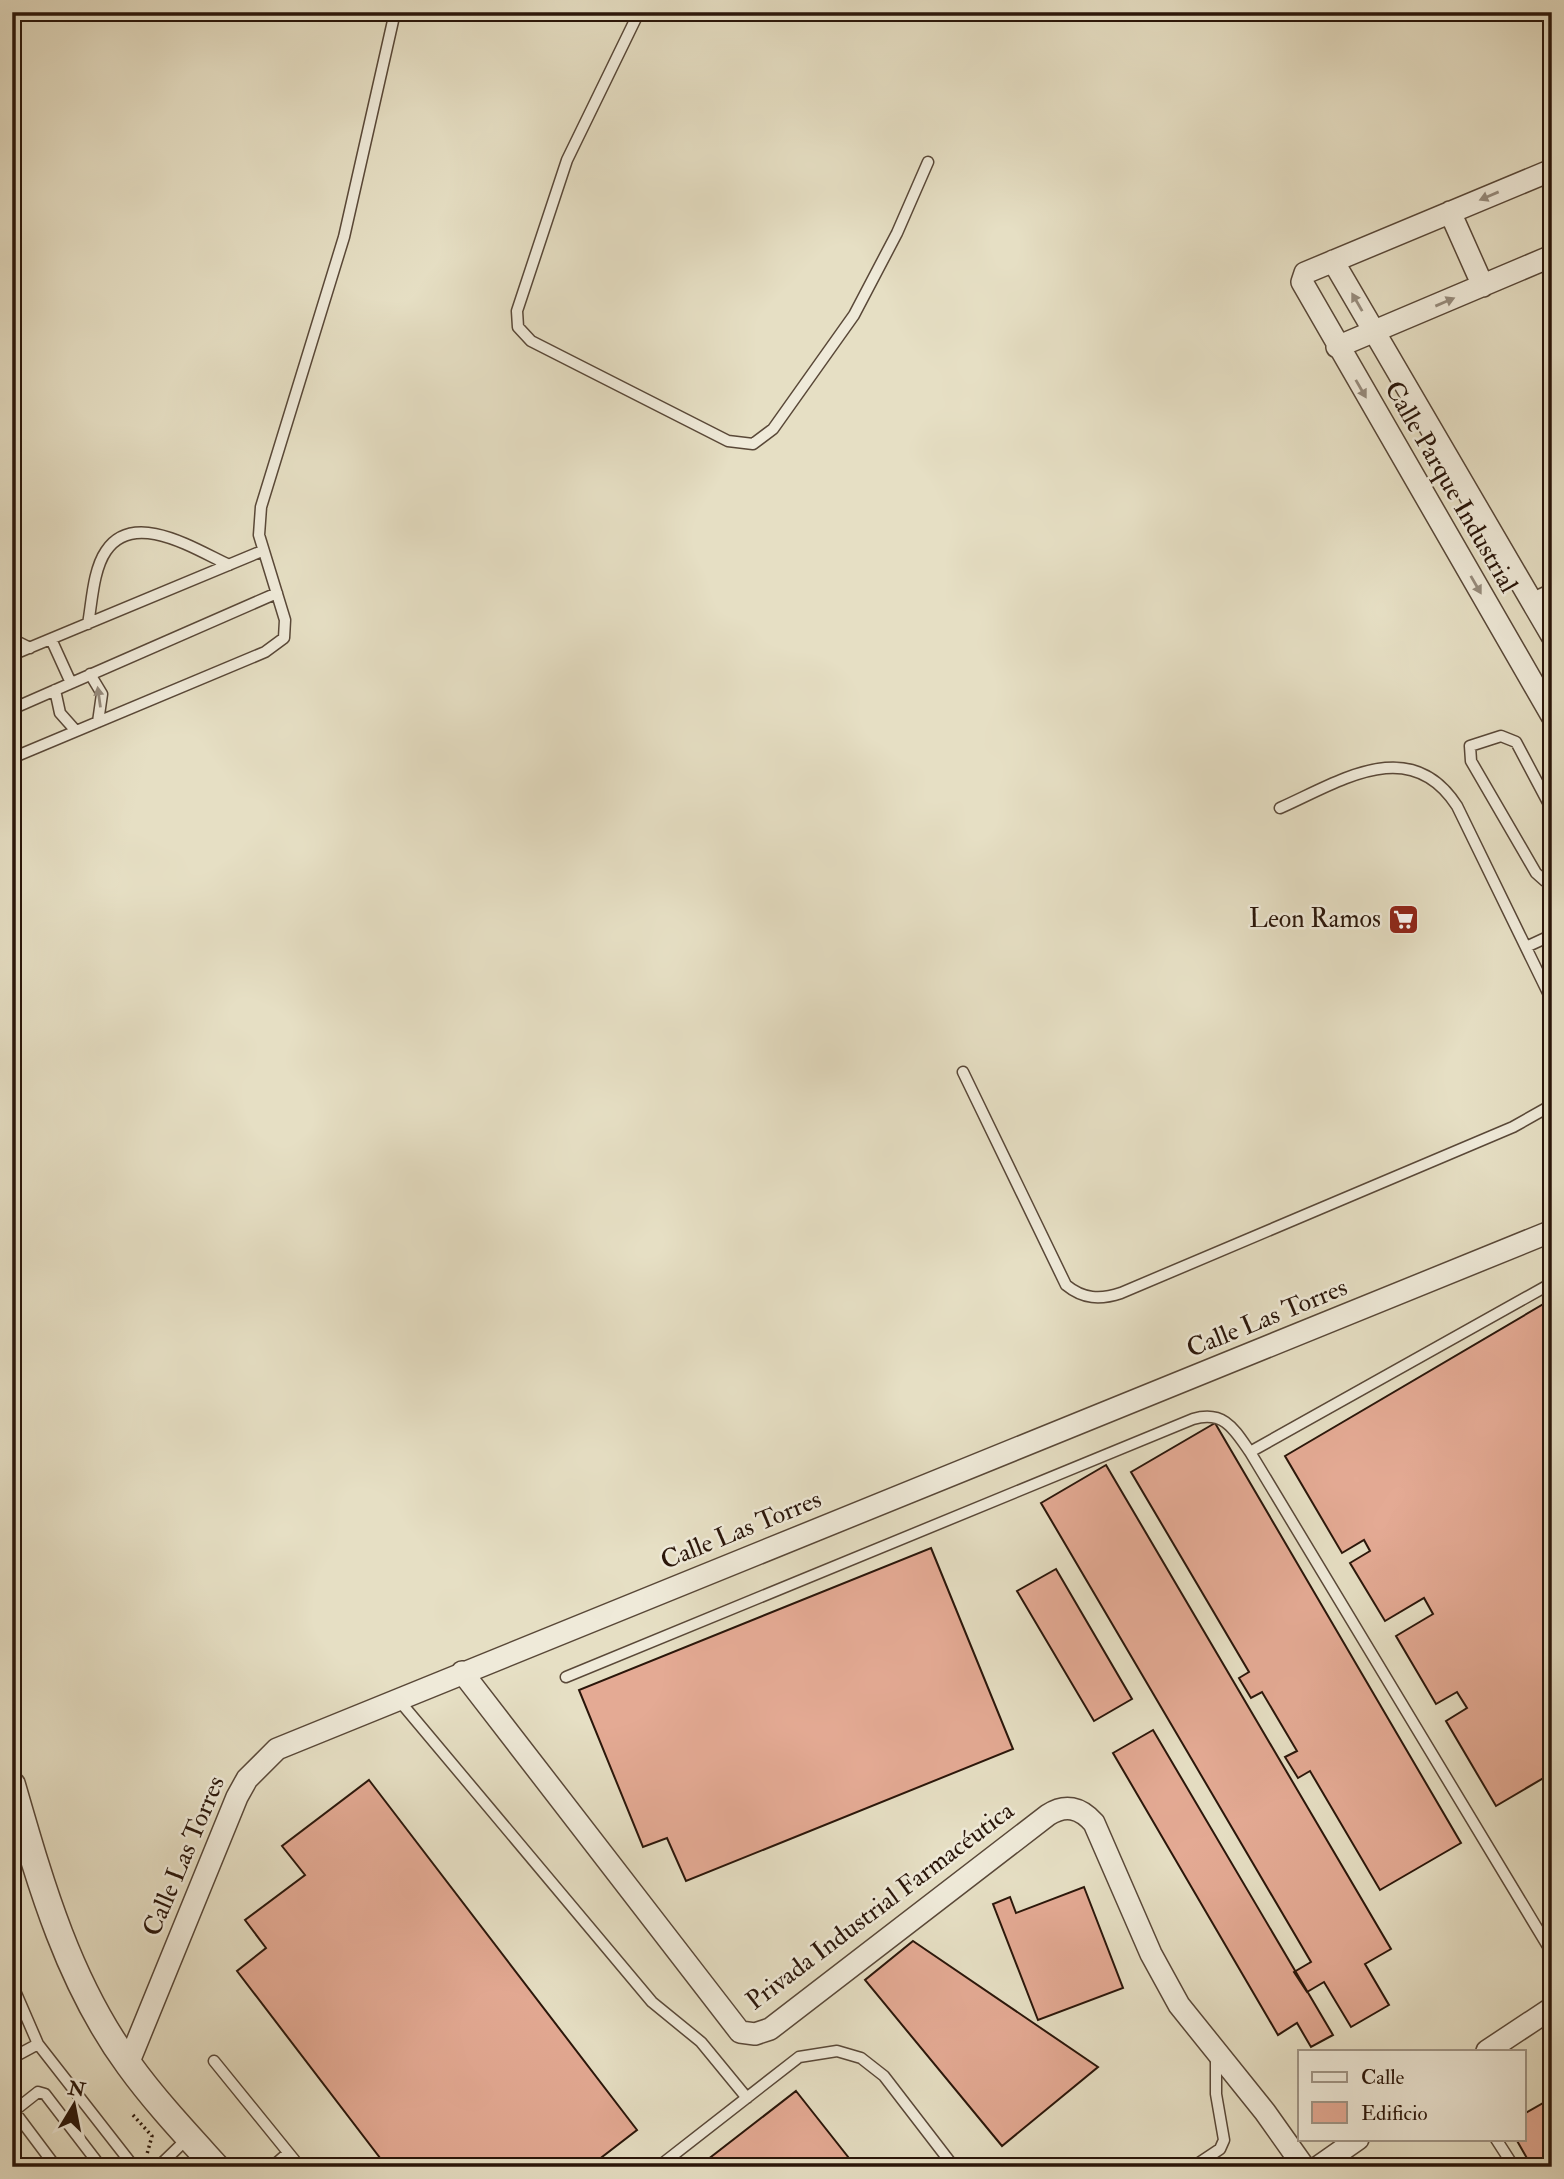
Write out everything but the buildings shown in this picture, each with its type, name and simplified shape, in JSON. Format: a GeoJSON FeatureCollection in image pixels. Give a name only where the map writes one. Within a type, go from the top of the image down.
{"type":"FeatureCollection","features":[{"type":"Feature","properties":{"kind":"street"},"geometry":{"type":"LineString","coordinates":[[1333,261],[1552,170]]}},
{"type":"Feature","properties":{"kind":"street"},"geometry":{"type":"LineString","coordinates":[[1450,212],[1483,286]]}},
{"type":"Feature","properties":{"kind":"street"},"geometry":{"type":"LineString","coordinates":[[1337,347],[1552,256]]}},
{"type":"Feature","properties":{"kind":"street","name":"Calle Parque Industrial"},"geometry":{"type":"LineString","coordinates":[[1552,636],[1333,261],[1305,273],[1301,282],[1303,287],[1552,716]]}},
{"type":"Feature","properties":{"kind":"street","name":"Calle Las Torres"},"geometry":{"type":"LineString","coordinates":[[128,2064],[247,1779],[276,1749],[1552,1231]]}},
{"type":"Feature","properties":{"kind":"street","name":"Privada Industrial Farmacéutica"},"geometry":{"type":"LineString","coordinates":[[462,1672],[740,2032],[755,2034],[770,2029],[1048,1815],[1068,1808],[1077,1809],[1094,1822],[1164,1981],[1304,2167]]}},
{"type":"Feature","properties":{"kind":"street"},"geometry":{"type":"LineString","coordinates":[[12,1785],[57,1929],[87,1994],[128,2064],[216,2167]]}},
{"type":"Feature","properties":{"kind":"street"},"geometry":{"type":"LineString","coordinates":[[1489,2050],[1552,2008]]}},
{"type":"Feature","properties":{"kind":"street"},"geometry":{"type":"LineString","coordinates":[[1318,2167],[1357,2140]]}},
{"type":"Feature","properties":{"kind":"lane"},"geometry":{"type":"LineString","coordinates":[[12,27],[18,12]]}},
{"type":"Feature","properties":{"kind":"lane"},"geometry":{"type":"LineString","coordinates":[[12,758],[277,645],[287,630],[262,551],[259,535],[261,507],[344,237],[396,12]]}},
{"type":"Feature","properties":{"kind":"lane"},"geometry":{"type":"LineString","coordinates":[[639,12],[574,143],[551,204],[517,311],[519,327],[531,341],[728,441],[753,444],[773,429],[854,315],[888,252],[929,162]]}},
{"type":"Feature","properties":{"kind":"lane"},"geometry":{"type":"LineString","coordinates":[[88,624],[105,551],[128,534],[146,532],[164,536],[229,565]]}},
{"type":"Feature","properties":{"kind":"lane"},"geometry":{"type":"LineString","coordinates":[[12,655],[262,551]]}},
{"type":"Feature","properties":{"kind":"lane"},"geometry":{"type":"LineString","coordinates":[[1530,599],[1552,589]]}},
{"type":"Feature","properties":{"kind":"lane"},"geometry":{"type":"LineString","coordinates":[[12,709],[277,593]]}},
{"type":"Feature","properties":{"kind":"lane"},"geometry":{"type":"LineString","coordinates":[[12,639],[30,648]]}},
{"type":"Feature","properties":{"kind":"lane"},"geometry":{"type":"LineString","coordinates":[[51,639],[71,683]]}},
{"type":"Feature","properties":{"kind":"lane"},"geometry":{"type":"LineString","coordinates":[[90,674],[102,694],[98,722]]}},
{"type":"Feature","properties":{"kind":"lane"},"geometry":{"type":"LineString","coordinates":[[55,690],[60,713],[76,731]]}},
{"type":"Feature","properties":{"kind":"lane"},"geometry":{"type":"LineString","coordinates":[[1552,810],[1517,743],[1501,736],[1474,742],[1470,746],[1471,761],[1536,873],[1545,881],[1552,881]]}},
{"type":"Feature","properties":{"kind":"lane"},"geometry":{"type":"LineString","coordinates":[[1280,808],[1377,767],[1398,766],[1419,771],[1437,782],[1457,806],[1552,1001]]}},
{"type":"Feature","properties":{"kind":"lane"},"geometry":{"type":"LineString","coordinates":[[1526,947],[1552,935]]}},
{"type":"Feature","properties":{"kind":"lane"},"geometry":{"type":"LineString","coordinates":[[963,1072],[1066,1284],[1078,1295],[1092,1298],[1121,1293],[1513,1127],[1552,1105]]}},
{"type":"Feature","properties":{"kind":"lane"},"geometry":{"type":"LineString","coordinates":[[1250,1452],[1552,1283]]}},
{"type":"Feature","properties":{"kind":"lane"},"geometry":{"type":"LineString","coordinates":[[566,1676],[1193,1419],[1206,1416],[1227,1422],[1250,1452],[1552,1953]]}},
{"type":"Feature","properties":{"kind":"lane"},"geometry":{"type":"LineString","coordinates":[[397,1698],[652,2002],[701,2042],[747,2098]]}},
{"type":"Feature","properties":{"kind":"lane"},"geometry":{"type":"LineString","coordinates":[[12,1984],[38,2044],[140,2165]]}},
{"type":"Feature","properties":{"kind":"lane"},"geometry":{"type":"LineString","coordinates":[[12,2058],[38,2044]]}},
{"type":"Feature","properties":{"kind":"lane"},"geometry":{"type":"LineString","coordinates":[[658,2167],[799,2057],[837,2051],[861,2058],[884,2076],[954,2167]]}},
{"type":"Feature","properties":{"kind":"lane"},"geometry":{"type":"LineString","coordinates":[[1193,2167],[1220,2149],[1224,2140],[1216,2094],[1216,2053]]}},
{"type":"Feature","properties":{"kind":"lane"},"geometry":{"type":"LineString","coordinates":[[214,2062],[300,2167]]}},
{"type":"Feature","properties":{"kind":"lane"},"geometry":{"type":"LineString","coordinates":[[56,2167],[14,2111],[38,2092],[45,2094],[101,2167]]}},
{"type":"Feature","properties":{"kind":"lane"},"geometry":{"type":"LineString","coordinates":[[158,2167],[189,2136]]}},
{"type":"Feature","properties":{"kind":"lane"},"geometry":{"type":"LineString","coordinates":[[1497,2140],[1514,2167]]}},
{"type":"Feature","properties":{"kind":"lane"},"geometry":{"type":"LineString","coordinates":[[272,2167],[288,2153]]}},
{"type":"Feature","properties":{"kind":"path"},"geometry":{"type":"LineString","coordinates":[[133,2115],[152,2136],[140,2165]]}},
{"type":"Feature","properties":{"kind":"place","name":"Leon Ramos"},"geometry":{"type":"Point","coordinates":[1404,919]}}]}
